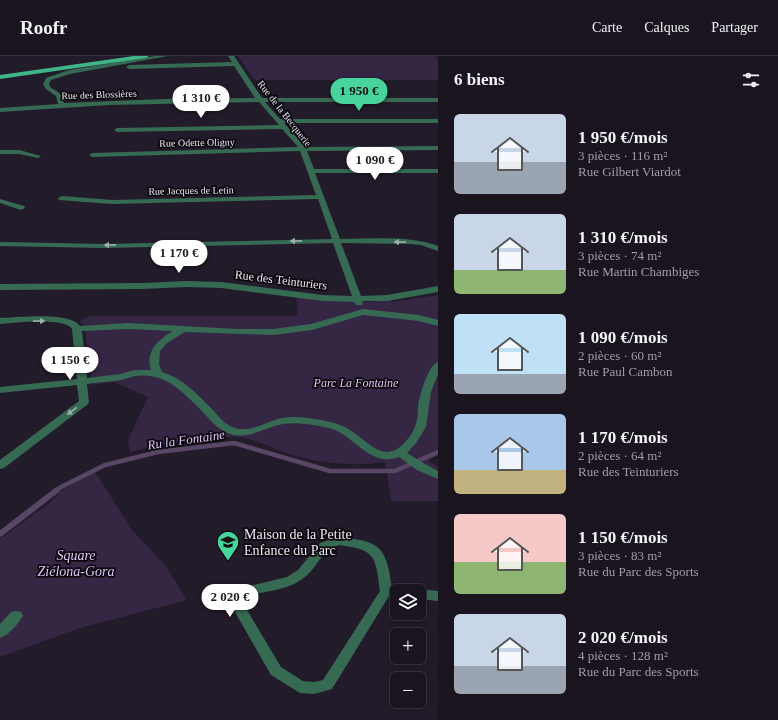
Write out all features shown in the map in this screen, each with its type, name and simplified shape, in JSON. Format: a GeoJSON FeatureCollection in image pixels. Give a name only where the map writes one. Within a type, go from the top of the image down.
{"type":"FeatureCollection","features":[{"type":"Feature","properties":{"kind":"main road"},"geometry":{"type":"LineString","coordinates":[[0,73],[120,56]]}},
{"type":"Feature","properties":{"kind":"main road"},"geometry":{"type":"LineString","coordinates":[[0,77],[146,56]]}},
{"type":"Feature","properties":{"kind":"street"},"geometry":{"type":"LineString","coordinates":[[61,105],[59,95],[48,88],[46,84],[48,80],[69,72],[165,56]]}},
{"type":"Feature","properties":{"kind":"street","name":"Rue de la Becquerie"},"geometry":{"type":"LineString","coordinates":[[231,56],[260,100],[303,150],[356,299],[363,312]]}},
{"type":"Feature","properties":{"kind":"street"},"geometry":{"type":"LineString","coordinates":[[128,67],[237,64]]}},
{"type":"Feature","properties":{"kind":"street","name":"Rue des Blossières"},"geometry":{"type":"LineString","coordinates":[[0,110],[61,105],[260,100],[438,100]]}},
{"type":"Feature","properties":{"kind":"street"},"geometry":{"type":"LineString","coordinates":[[117,130],[282,124],[438,121]]}},
{"type":"Feature","properties":{"kind":"street","name":"Rue Odette Oligny"},"geometry":{"type":"LineString","coordinates":[[92,155],[438,148]]}},
{"type":"Feature","properties":{"kind":"street"},"geometry":{"type":"LineString","coordinates":[[0,152],[19,152],[38,156]]}},
{"type":"Feature","properties":{"kind":"street"},"geometry":{"type":"LineString","coordinates":[[312,172],[438,172]]}},
{"type":"Feature","properties":{"kind":"street","name":"Rue Jacques de Letin"},"geometry":{"type":"LineString","coordinates":[[62,198],[112,202],[320,196]]}},
{"type":"Feature","properties":{"kind":"street"},"geometry":{"type":"LineString","coordinates":[[0,201],[22,208]]}},
{"type":"Feature","properties":{"kind":"street"},"geometry":{"type":"LineString","coordinates":[[0,244],[105,246],[335,241],[410,242],[422,243],[438,249]]}},
{"type":"Feature","properties":{"kind":"street","name":"Rue des Teinturiers"},"geometry":{"type":"LineString","coordinates":[[0,287],[142,286],[186,284],[222,285],[323,298],[356,299],[386,298],[438,289]]}},
{"type":"Feature","properties":{"kind":"street"},"geometry":{"type":"LineString","coordinates":[[78,329],[128,326],[237,332],[273,332],[312,327],[363,312],[419,318],[438,323]]}},
{"type":"Feature","properties":{"kind":"street"},"geometry":{"type":"LineString","coordinates":[[0,321],[67,321],[74,324],[78,329],[81,382],[84,402],[0,465]]}},
{"type":"Feature","properties":{"kind":"street"},"geometry":{"type":"LineString","coordinates":[[157,372],[153,364],[155,352],[159,346],[183,329]]}},
{"type":"Feature","properties":{"kind":"street"},"geometry":{"type":"LineString","coordinates":[[403,454],[420,427],[428,386],[438,365]]}},
{"type":"Feature","properties":{"kind":"street"},"geometry":{"type":"LineString","coordinates":[[0,390],[81,382],[120,377],[130,374],[157,372],[165,375],[186,390],[226,428],[246,432],[284,421],[334,425],[345,430],[364,448],[373,453],[382,455],[403,454],[421,467],[438,475]]}},
{"type":"Feature","properties":{"kind":"street"},"geometry":{"type":"LineString","coordinates":[[338,541],[359,543],[376,550],[382,558],[392,591],[328,685],[314,688],[300,687],[276,671],[237,605],[241,592],[291,580],[302,573],[324,546],[338,541]]}},
{"type":"Feature","properties":{"kind":"street"},"geometry":{"type":"LineString","coordinates":[[426,595],[438,596]]}},
{"type":"Feature","properties":{"kind":"street"},"geometry":{"type":"LineString","coordinates":[[0,633],[16,616]]}},
{"type":"Feature","properties":{"kind":"green space"},"geometry":{"type":"Polygon","coordinates":[[[238,56],[435,56],[438,59],[438,80],[255,80],[238,56]]]}},
{"type":"Feature","properties":{"kind":"green space","name":"Parc La Fontaine"},"geometry":{"type":"Polygon","coordinates":[[[438,295],[438,455],[428,461],[438,466],[438,501],[391,501],[385,462],[348,464],[323,462],[286,453],[256,441],[237,437],[224,436],[197,438],[130,452],[128,440],[148,397],[114,382],[92,385],[85,329],[80,321],[90,316],[298,316],[296,297],[343,302],[390,300],[392,302],[438,295]]]}},
{"type":"Feature","properties":{"kind":"green space","name":"Square Ziélona-Gora"},"geometry":{"type":"Polygon","coordinates":[[[95,472],[132,530],[165,565],[187,600],[80,628],[0,657],[0,539],[51,502],[61,491],[95,472]]]}},
{"type":"Feature","properties":{"kind":"waterway","name":"Ru la Fontaine"},"geometry":{"type":"LineString","coordinates":[[55,491],[105,465],[158,452],[234,443],[330,471],[395,471],[438,452]]}},
{"type":"Feature","properties":{"kind":"waterway","name":"Ru la Fontaine"},"geometry":{"type":"LineString","coordinates":[[0,534],[57,490]]}},
{"type":"Feature","properties":{"kind":"place","name":"Maison de la Petite Enfance du Parc"},"geometry":{"type":"Point","coordinates":[228,562]}}]}
